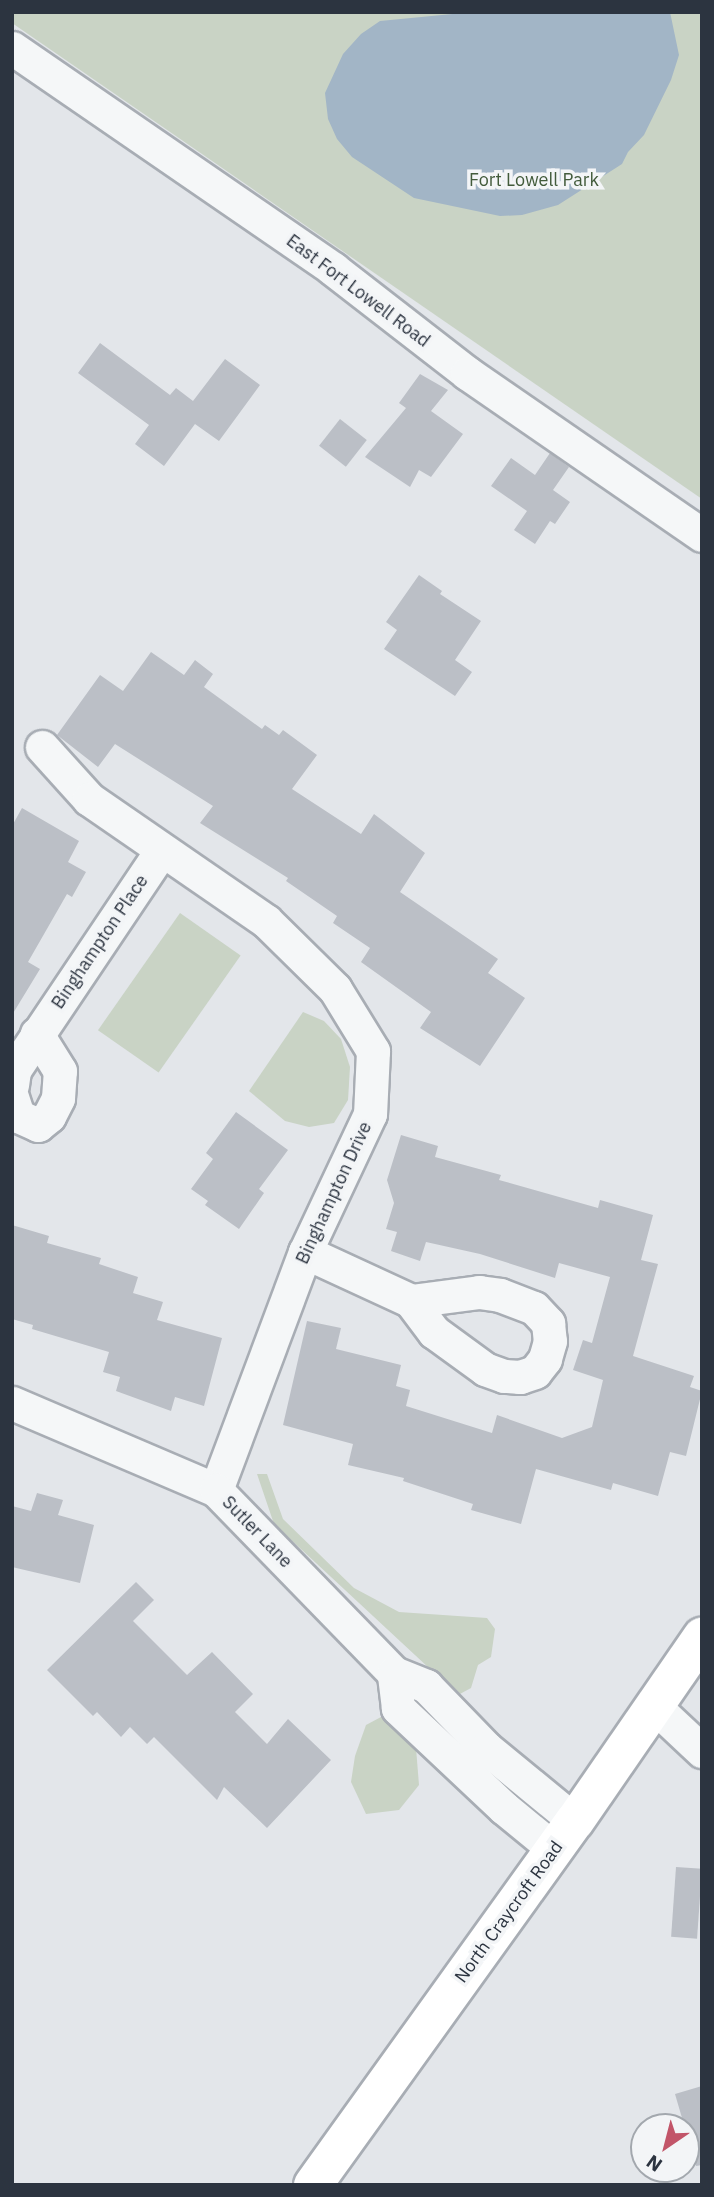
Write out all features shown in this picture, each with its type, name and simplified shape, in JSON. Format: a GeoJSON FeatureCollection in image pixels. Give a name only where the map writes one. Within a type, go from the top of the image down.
{"type":"FeatureCollection","features":[{"type":"Feature","properties":{"kind":"main road","name":"North Craycroft Road"},"geometry":{"type":"LineString","coordinates":[[313,2185],[565,1835],[702,1637]]}},
{"type":"Feature","properties":{"kind":"street","name":"East Fort Lowell Road"},"geometry":{"type":"LineString","coordinates":[[12,48],[333,269],[467,373],[702,535]]}},
{"type":"Feature","properties":{"kind":"street","name":"Binghampton Drive"},"geometry":{"type":"LineString","coordinates":[[42,747],[89,799],[266,921],[335,989],[373,1051],[370,1114],[304,1252],[216,1490]]}},
{"type":"Feature","properties":{"kind":"street","name":"Binghampton Place"},"geometry":{"type":"LineString","coordinates":[[12,1085],[14,1070],[162,850]]}},
{"type":"Feature","properties":{"kind":"street"},"geometry":{"type":"LineString","coordinates":[[12,1097],[18,1116],[38,1125],[49,1116],[58,1098],[60,1071],[37,1034]]}},
{"type":"Feature","properties":{"kind":"street"},"geometry":{"type":"LineString","coordinates":[[304,1252],[411,1301]]}},
{"type":"Feature","properties":{"kind":"street","name":"Sutler Lane"},"geometry":{"type":"LineString","coordinates":[[12,1403],[216,1490],[394,1673],[426,1686],[565,1835]]}},
{"type":"Feature","properties":{"kind":"street"},"geometry":{"type":"LineString","coordinates":[[654,1706],[702,1728]]}},
{"type":"Feature","properties":{"kind":"street"},"geometry":{"type":"LineString","coordinates":[[654,1706],[702,1751]]}},
{"type":"Feature","properties":{"kind":"green space","name":"Fort Lowell Park"},"geometry":{"type":"Polygon","coordinates":[[[12,12],[702,12],[702,499],[12,23],[12,12]]]}},
{"type":"Feature","properties":{"kind":"green space"},"geometry":{"type":"Polygon","coordinates":[[[180,913],[241,955],[159,1073],[98,1030],[180,913]]]}},
{"type":"Feature","properties":{"kind":"green space"},"geometry":{"type":"Polygon","coordinates":[[[303,1012],[324,1021],[341,1039],[350,1067],[348,1100],[334,1123],[309,1127],[285,1121],[249,1091],[303,1012]]]}},
{"type":"Feature","properties":{"kind":"green space"},"geometry":{"type":"Polygon","coordinates":[[[257,1474],[267,1474],[283,1519],[354,1588],[399,1612],[487,1618],[495,1629],[491,1657],[478,1665],[471,1688],[458,1695],[274,1524],[257,1474]]]}},
{"type":"Feature","properties":{"kind":"green space"},"geometry":{"type":"Polygon","coordinates":[[[381,1717],[404,1730],[416,1748],[419,1785],[399,1810],[366,1814],[351,1782],[355,1756],[366,1725],[381,1717]]]}},
{"type":"Feature","properties":{"kind":"water"},"geometry":{"type":"Polygon","coordinates":[[[473,12],[670,12],[679,55],[671,80],[644,135],[628,152],[622,164],[558,205],[522,215],[500,216],[414,198],[352,157],[337,139],[328,119],[325,93],[343,54],[361,34],[380,21],[473,12]]]}},
{"type":"Feature","properties":{"kind":"building"},"geometry":{"type":"Polygon","coordinates":[[[100,343],[170,395],[176,388],[193,401],[225,359],[260,385],[219,441],[195,424],[164,466],[135,444],[149,425],[78,373],[100,343]]]}},
{"type":"Feature","properties":{"kind":"building"},"geometry":{"type":"Polygon","coordinates":[[[420,374],[448,390],[431,411],[463,434],[431,477],[419,470],[410,487],[365,457],[406,408],[399,403],[420,374]]]}},
{"type":"Feature","properties":{"kind":"building"},"geometry":{"type":"Polygon","coordinates":[[[340,419],[367,440],[346,467],[319,446],[340,419]]]}},
{"type":"Feature","properties":{"kind":"building"},"geometry":{"type":"Polygon","coordinates":[[[550,453],[569,467],[553,490],[570,502],[555,524],[550,521],[535,544],[514,530],[527,511],[491,486],[511,458],[535,475],[550,453]]]}},
{"type":"Feature","properties":{"kind":"building"},"geometry":{"type":"Polygon","coordinates":[[[419,575],[442,591],[440,594],[481,621],[455,660],[472,672],[455,696],[384,649],[397,630],[386,622],[419,575]]]}},
{"type":"Feature","properties":{"kind":"building"},"geometry":{"type":"Polygon","coordinates":[[[151,652],[184,675],[195,660],[213,674],[204,687],[262,729],[265,725],[279,735],[283,730],[317,755],[292,789],[361,834],[374,814],[425,853],[400,892],[498,959],[488,973],[525,998],[480,1066],[420,1028],[431,1012],[361,962],[370,948],[333,923],[337,916],[286,881],[288,878],[200,823],[213,806],[115,744],[98,767],[57,735],[100,675],[123,691],[151,652]]]}},
{"type":"Feature","properties":{"kind":"building"},"geometry":{"type":"Polygon","coordinates":[[[22,808],[79,841],[68,862],[86,872],[72,897],[67,894],[28,962],[40,969],[12,1015],[12,826],[22,808]]]}},
{"type":"Feature","properties":{"kind":"building"},"geometry":{"type":"Polygon","coordinates":[[[236,1112],[288,1150],[259,1189],[264,1193],[239,1229],[205,1205],[208,1201],[191,1189],[213,1159],[206,1153],[236,1112]]]}},
{"type":"Feature","properties":{"kind":"building"},"geometry":{"type":"Polygon","coordinates":[[[401,1135],[438,1146],[435,1157],[501,1175],[499,1180],[598,1208],[600,1200],[653,1215],[641,1260],[658,1264],[633,1356],[694,1376],[690,1387],[702,1391],[686,1456],[670,1452],[658,1496],[613,1483],[611,1490],[536,1469],[521,1524],[471,1510],[473,1504],[403,1481],[404,1478],[348,1465],[353,1444],[283,1425],[307,1321],[341,1328],[336,1349],[401,1365],[396,1386],[410,1390],[406,1406],[492,1433],[497,1415],[562,1438],[592,1427],[603,1380],[573,1370],[583,1340],[592,1343],[610,1277],[559,1263],[555,1278],[480,1254],[426,1242],[420,1261],[391,1251],[397,1232],[386,1229],[394,1203],[387,1180],[401,1135]]]}},
{"type":"Feature","properties":{"kind":"building"},"geometry":{"type":"Polygon","coordinates":[[[12,1225],[49,1236],[47,1243],[101,1258],[99,1264],[138,1277],[133,1293],[163,1302],[157,1320],[222,1338],[204,1406],[175,1397],[171,1411],[116,1391],[120,1377],[103,1372],[109,1352],[32,1329],[33,1325],[12,1319],[12,1225]]]}},
{"type":"Feature","properties":{"kind":"building"},"geometry":{"type":"Polygon","coordinates":[[[37,1493],[63,1500],[58,1515],[94,1525],[80,1583],[12,1567],[12,1506],[31,1511],[37,1493]]]}},
{"type":"Feature","properties":{"kind":"building"},"geometry":{"type":"Polygon","coordinates":[[[136,1582],[154,1600],[133,1621],[187,1675],[212,1652],[253,1694],[235,1712],[267,1744],[288,1719],[331,1760],[267,1828],[224,1787],[217,1800],[154,1737],[147,1744],[130,1727],[121,1737],[97,1712],[93,1716],[47,1670],[136,1582]]]}},
{"type":"Feature","properties":{"kind":"building"},"geometry":{"type":"Polygon","coordinates":[[[676,1867],[702,1869],[697,1939],[671,1937],[676,1867]]]}},
{"type":"Feature","properties":{"kind":"building"},"geometry":{"type":"Polygon","coordinates":[[[702,2086],[702,2165],[700,2113],[681,2113],[675,2094],[702,2086]]]}}]}
